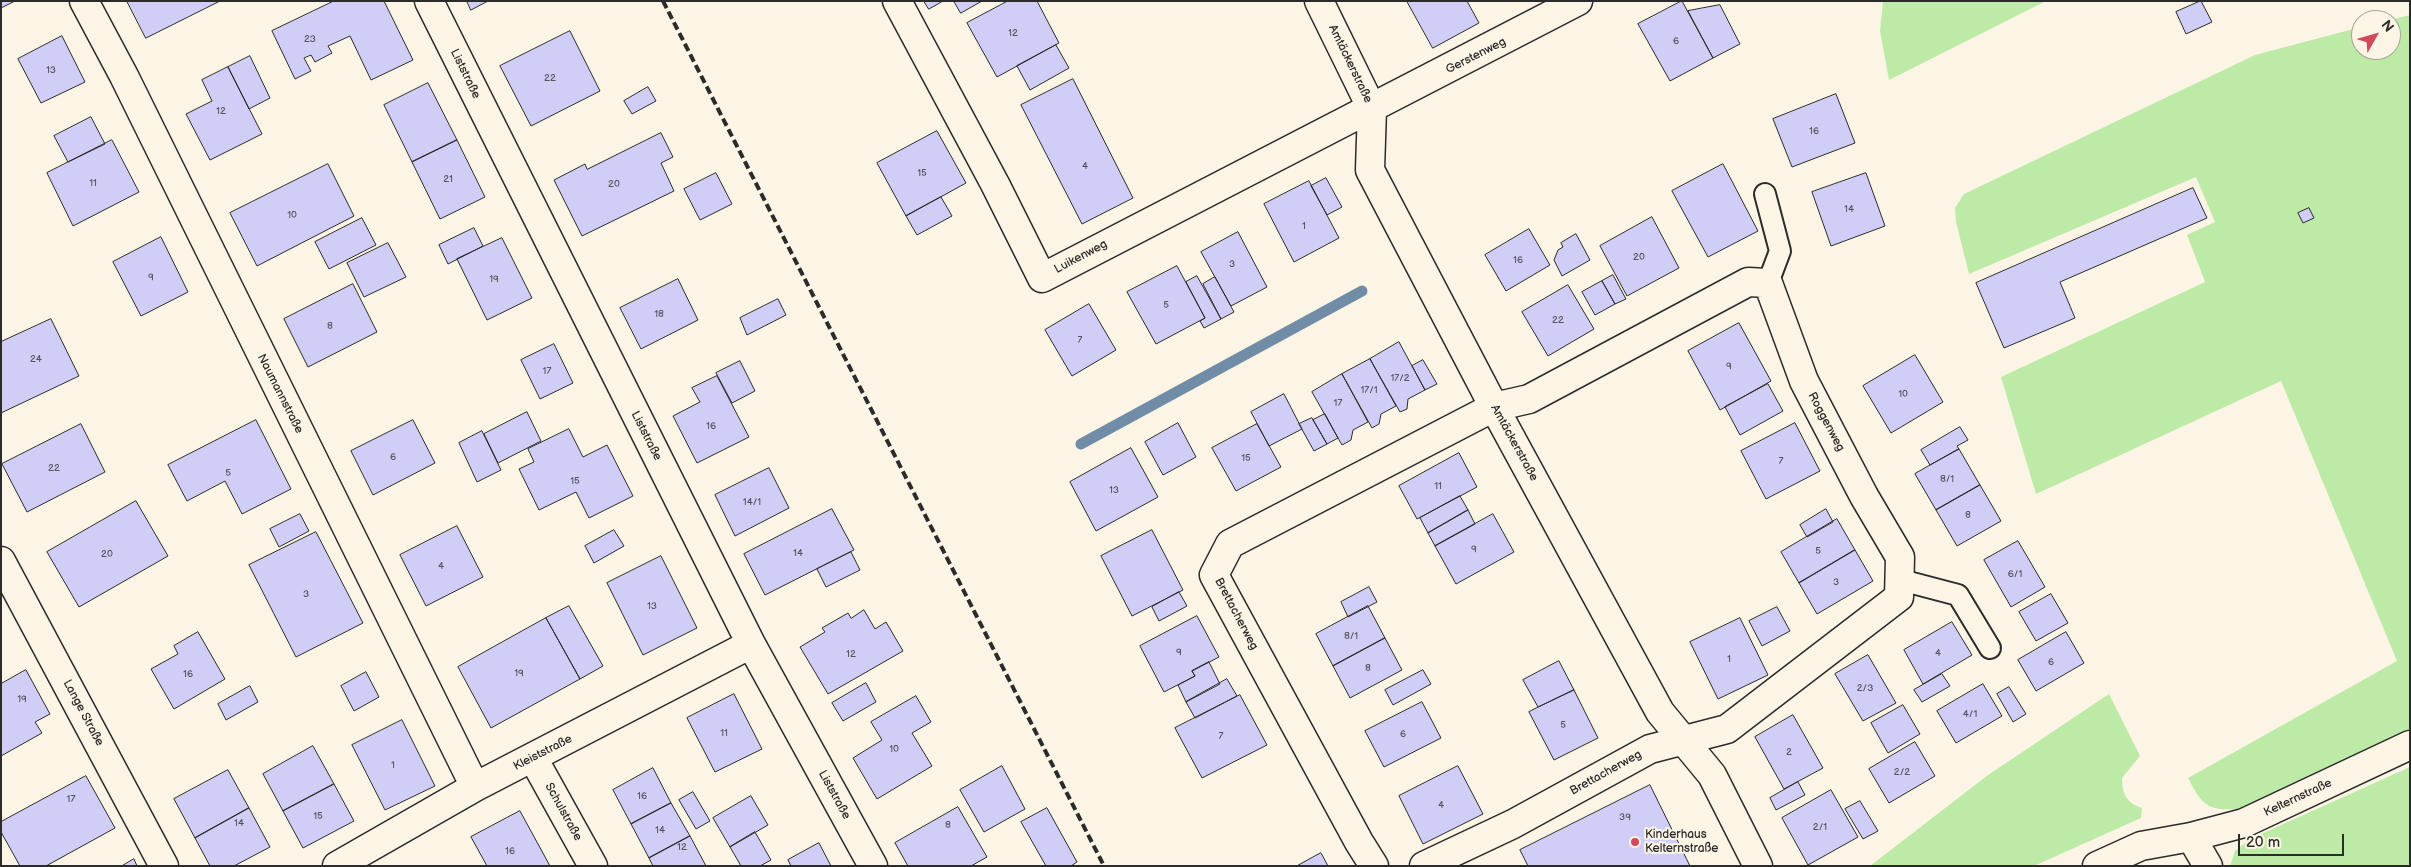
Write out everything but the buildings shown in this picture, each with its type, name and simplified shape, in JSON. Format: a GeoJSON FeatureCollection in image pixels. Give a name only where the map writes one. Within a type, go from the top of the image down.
{"type":"FeatureCollection","features":[{"type":"Feature","properties":{"kind":"street","name":"Naumannstraße"},"geometry":{"type":"LineString","coordinates":[[84,1],[124,76],[475,787]]}},
{"type":"Feature","properties":{"kind":"street","name":"Liststraße"},"geometry":{"type":"LineString","coordinates":[[430,1],[751,644],[872,866]]}},
{"type":"Feature","properties":{"kind":"street","name":"Luikenweg"},"geometry":{"type":"LineString","coordinates":[[897,1],[995,184],[1042,278],[1372,109]]}},
{"type":"Feature","properties":{"kind":"street","name":"Amtäckerstraße"},"geometry":{"type":"LineString","coordinates":[[1319,1],[1372,109],[1370,170],[1494,407],[1660,712],[1712,775],[1758,866]]}},
{"type":"Feature","properties":{"kind":"street","name":"Gerstenweg"},"geometry":{"type":"LineString","coordinates":[[1372,109],[1578,1]]}},
{"type":"Feature","properties":{"kind":"street"},"geometry":{"type":"LineString","coordinates":[[1494,407],[1529,400],[1748,282],[1768,283]]}},
{"type":"Feature","properties":{"kind":"street","name":"Roggenweg"},"geometry":{"type":"LineString","coordinates":[[1684,741],[1727,729],[1899,597],[1900,557],[1864,496],[1804,381],[1768,283]]}},
{"type":"Feature","properties":{"kind":"street","name":"Brettacherweg"},"geometry":{"type":"LineString","coordinates":[[1374,866],[1214,575],[1230,544],[1494,407]]}},
{"type":"Feature","properties":{"kind":"street","name":"Lange Straße"},"geometry":{"type":"LineString","coordinates":[[1,561],[164,866]]}},
{"type":"Feature","properties":{"kind":"street","name":"Kleiststraße"},"geometry":{"type":"LineString","coordinates":[[337,866],[475,787],[751,644]]}},
{"type":"Feature","properties":{"kind":"street","name":"Brettacherweg"},"geometry":{"type":"LineString","coordinates":[[1424,866],[1512,824],[1650,749],[1684,741]]}},
{"type":"Feature","properties":{"kind":"street","name":"Kelternstraße"},"geometry":{"type":"LineString","coordinates":[[2098,866],[2141,846],[2191,838],[2244,822],[2410,745]]}},
{"type":"Feature","properties":{"kind":"street","name":"Schulstraße"},"geometry":{"type":"LineString","coordinates":[[533,758],[593,866]]}},
{"type":"Feature","properties":{"kind":"street"},"geometry":{"type":"LineString","coordinates":[[2191,838],[2208,866]]}},
{"type":"Feature","properties":{"kind":"lane"},"geometry":{"type":"LineString","coordinates":[[1765,194],[1780,251],[1768,283]]}},
{"type":"Feature","properties":{"kind":"lane"},"geometry":{"type":"LineString","coordinates":[[1900,580],[1958,595],[1990,648]]}},
{"type":"Feature","properties":{"kind":"green space"},"geometry":{"type":"Polygon","coordinates":[[[1883,1],[2046,1],[1889,80],[1880,31],[1883,1]]]}},
{"type":"Feature","properties":{"kind":"green space"},"geometry":{"type":"Polygon","coordinates":[[[2410,15],[2410,730],[2239,809],[2220,809],[2212,807],[2202,800],[2197,795],[2188,778],[2397,661],[2281,381],[2036,494],[2001,377],[2205,282],[2187,235],[2215,222],[2196,177],[1969,274],[1956,222],[1955,208],[1964,194],[2255,55],[2351,30],[2351,60],[2401,60],[2401,17],[2410,15]]]}},
{"type":"Feature","properties":{"kind":"green space"},"geometry":{"type":"Polygon","coordinates":[[[2109,694],[2140,756],[2122,778],[2126,798],[2142,808],[2141,818],[2034,866],[1870,866],[1988,775],[2109,694]]]}},
{"type":"Feature","properties":{"kind":"green space"},"geometry":{"type":"Polygon","coordinates":[[[2410,767],[2410,866],[2230,866],[2235,851],[2250,839],[2410,767]]]}},
{"type":"Feature","properties":{"kind":"waterway"},"geometry":{"type":"LineString","coordinates":[[1081,444],[1362,291]]}},
{"type":"Feature","properties":{"kind":"railway"},"geometry":{"type":"LineString","coordinates":[[663,1],[1104,866]]}},
{"type":"Feature","properties":{"kind":"place","name":"Kinderhaus Kelternstraße"},"geometry":{"type":"Point","coordinates":[1635,842]}}]}
